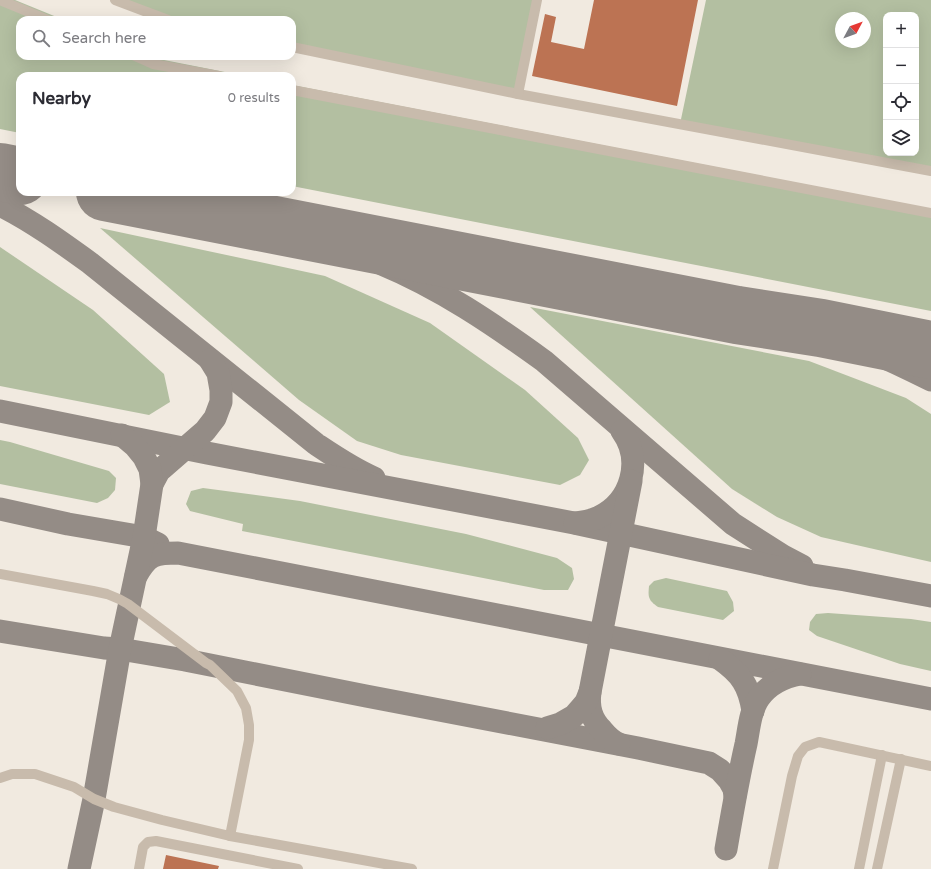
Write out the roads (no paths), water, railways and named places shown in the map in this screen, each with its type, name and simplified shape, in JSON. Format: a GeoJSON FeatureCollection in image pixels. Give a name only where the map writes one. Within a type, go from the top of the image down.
{"type":"FeatureCollection","features":[{"type":"Feature","properties":{"kind":"street"},"geometry":{"type":"LineString","coordinates":[[0,0],[38,16]]}},
{"type":"Feature","properties":{"kind":"street"},"geometry":{"type":"LineString","coordinates":[[115,0],[157,16]]}},
{"type":"Feature","properties":{"kind":"street"},"geometry":{"type":"LineString","coordinates":[[518,94],[537,0]]}},
{"type":"Feature","properties":{"kind":"street"},"geometry":{"type":"LineString","coordinates":[[296,48],[518,94],[931,171]]}},
{"type":"Feature","properties":{"kind":"street"},"geometry":{"type":"LineString","coordinates":[[144,60],[153,64],[197,72]]}},
{"type":"Feature","properties":{"kind":"street"},"geometry":{"type":"LineString","coordinates":[[296,91],[931,213]]}},
{"type":"Feature","properties":{"kind":"street"},"geometry":{"type":"LineString","coordinates":[[0,574],[94,591],[119,599],[142,614],[210,665],[237,691],[246,708],[249,725],[249,740],[230,836]]}},
{"type":"Feature","properties":{"kind":"street"},"geometry":{"type":"LineString","coordinates":[[773,869],[792,776],[798,756],[805,747],[819,742],[931,766]]}},
{"type":"Feature","properties":{"kind":"street"},"geometry":{"type":"LineString","coordinates":[[859,869],[882,755]]}},
{"type":"Feature","properties":{"kind":"street"},"geometry":{"type":"LineString","coordinates":[[877,869],[901,759]]}},
{"type":"Feature","properties":{"kind":"street"},"geometry":{"type":"LineString","coordinates":[[0,778],[12,774],[35,774],[74,787],[114,807],[162,820],[230,836],[412,869]]}},
{"type":"Feature","properties":{"kind":"street"},"geometry":{"type":"LineString","coordinates":[[139,869],[142,847],[148,842],[156,841],[298,869]]}}]}
